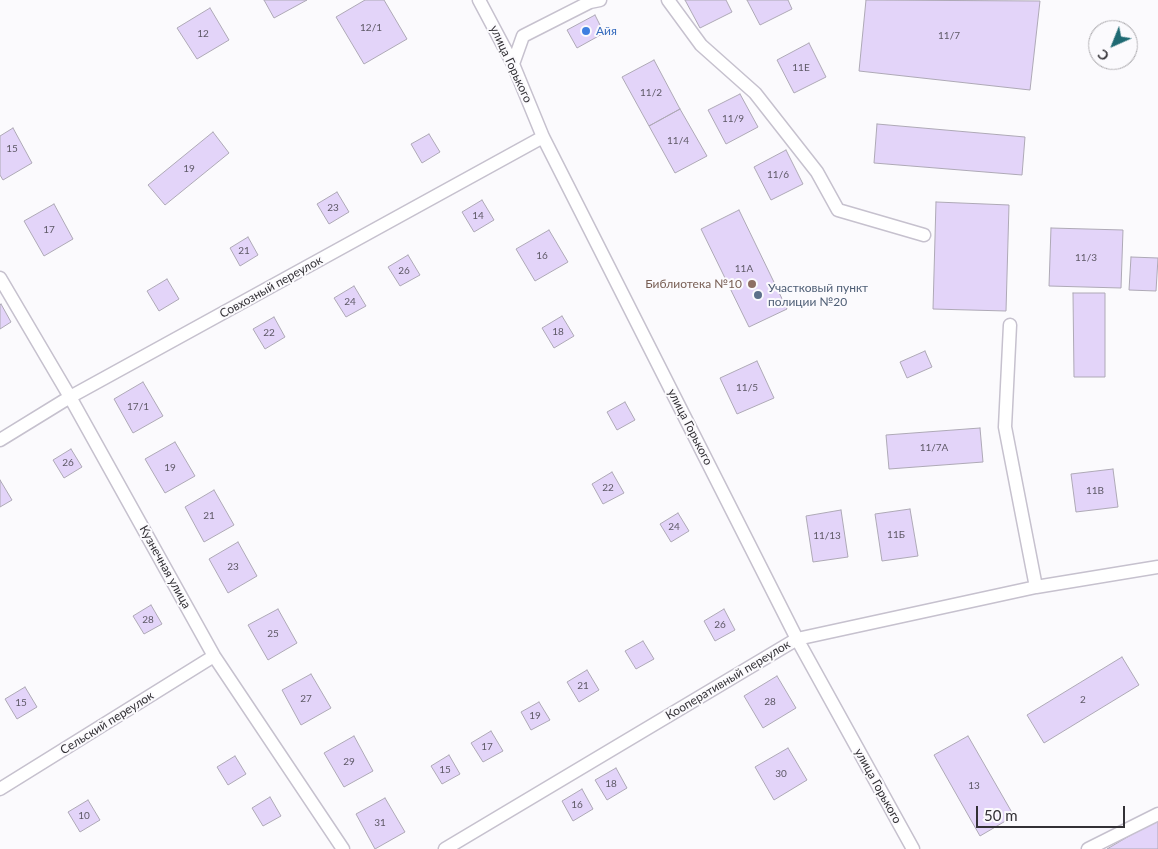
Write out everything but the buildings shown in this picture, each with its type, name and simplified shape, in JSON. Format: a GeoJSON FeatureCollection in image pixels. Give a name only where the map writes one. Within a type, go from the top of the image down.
{"type":"FeatureCollection","features":[{"type":"Feature","properties":{"kind":"lane","name":"улица Горького"},"geometry":{"type":"LineString","coordinates":[[479,0],[513,64],[543,138],[797,639],[913,849]]}},
{"type":"Feature","properties":{"kind":"lane"},"geometry":{"type":"LineString","coordinates":[[513,64],[523,36],[590,2],[600,0]]}},
{"type":"Feature","properties":{"kind":"lane"},"geometry":{"type":"LineString","coordinates":[[668,0],[701,45],[755,94],[817,172],[838,210],[924,235]]}},
{"type":"Feature","properties":{"kind":"lane","name":"Совхозный переулок"},"geometry":{"type":"LineString","coordinates":[[0,440],[70,397],[543,138]]}},
{"type":"Feature","properties":{"kind":"lane","name":"Кузнечная улица"},"geometry":{"type":"LineString","coordinates":[[0,278],[70,397],[214,656],[343,849]]}},
{"type":"Feature","properties":{"kind":"lane"},"geometry":{"type":"LineString","coordinates":[[1010,325],[1005,427],[1036,587]]}},
{"type":"Feature","properties":{"kind":"lane","name":"Кооперативный переулок"},"geometry":{"type":"LineString","coordinates":[[445,849],[797,639],[1036,587],[1158,567]]}},
{"type":"Feature","properties":{"kind":"lane","name":"Сельский переулок"},"geometry":{"type":"LineString","coordinates":[[0,789],[214,656]]}},
{"type":"Feature","properties":{"kind":"lane"},"geometry":{"type":"LineString","coordinates":[[1088,849],[1158,814]]}},
{"type":"Feature","properties":{"kind":"place","name":"Айя"},"geometry":{"type":"Point","coordinates":[586,31]}},
{"type":"Feature","properties":{"kind":"place","name":"Библиотека №10"},"geometry":{"type":"Point","coordinates":[752,284]}},
{"type":"Feature","properties":{"kind":"place","name":"Участковый пункт полиции №20"},"geometry":{"type":"Point","coordinates":[758,295]}}]}
